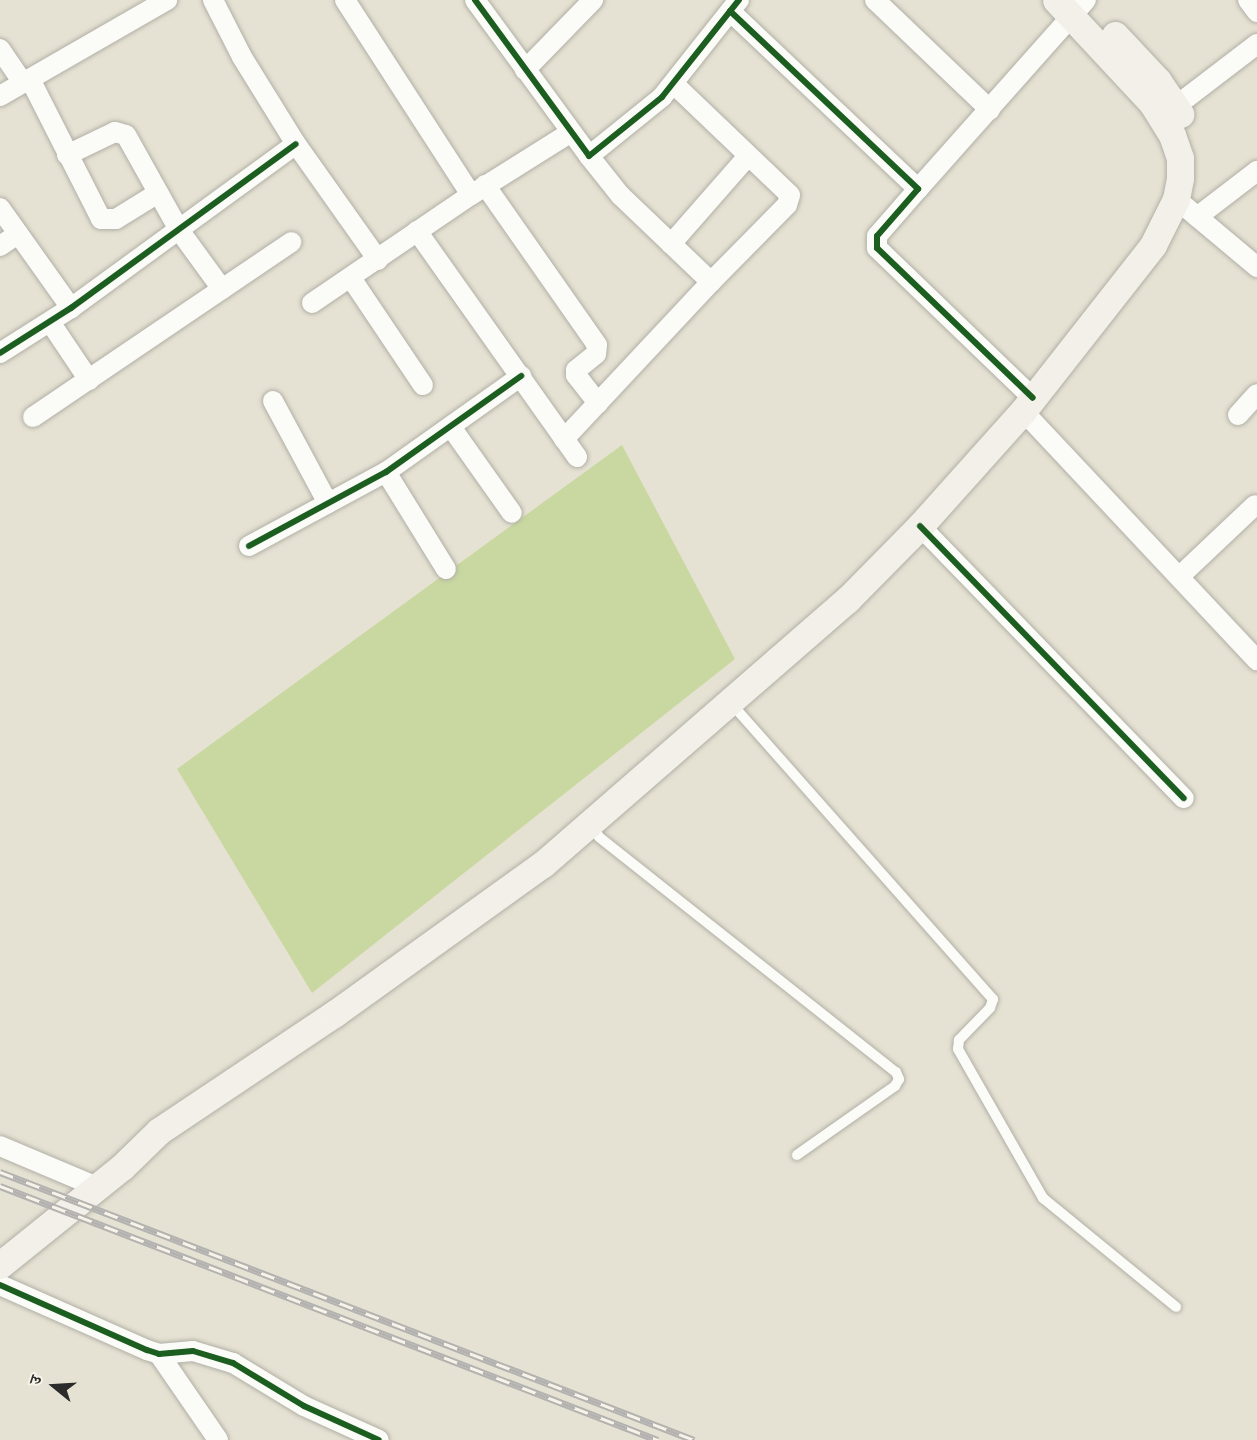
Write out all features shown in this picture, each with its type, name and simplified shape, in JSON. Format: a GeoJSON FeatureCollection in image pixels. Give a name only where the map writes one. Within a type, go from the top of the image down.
{"type":"FeatureCollection","features":[{"type":"Feature","properties":{"kind":"main road"},"geometry":{"type":"LineString","coordinates":[[0,1265],[122,1167],[157,1154],[308,1041],[512,909],[595,830],[734,707],[857,611],[1030,411],[1139,290],[1170,246],[1187,209],[1195,157],[1190,132],[1176,106],[1158,81],[1076,3]]}},
{"type":"Feature","properties":{"kind":"main road"},"geometry":{"type":"LineString","coordinates":[[1076,3],[1153,104],[1172,135],[1180,158],[1187,209]]}},
{"type":"Feature","properties":{"kind":"street"},"geometry":{"type":"LineString","coordinates":[[0,96],[143,6],[166,0]]}},
{"type":"Feature","properties":{"kind":"street"},"geometry":{"type":"LineString","coordinates":[[213,0],[242,57],[296,144],[378,260]]}},
{"type":"Feature","properties":{"kind":"street"},"geometry":{"type":"LineString","coordinates":[[345,0],[478,190],[597,345],[596,354],[576,370],[576,375],[597,403]]}},
{"type":"Feature","properties":{"kind":"street"},"geometry":{"type":"LineString","coordinates":[[475,0],[570,133],[620,195],[711,282]]}},
{"type":"Feature","properties":{"kind":"street"},"geometry":{"type":"LineString","coordinates":[[525,70],[593,0]]}},
{"type":"Feature","properties":{"kind":"street"},"geometry":{"type":"LineString","coordinates":[[875,0],[990,110]]}},
{"type":"Feature","properties":{"kind":"street"},"geometry":{"type":"LineString","coordinates":[[1248,0],[1257,12]]}},
{"type":"Feature","properties":{"kind":"street"},"geometry":{"type":"LineString","coordinates":[[1076,3],[990,110],[878,236],[877,248],[1030,411],[1257,660]]}},
{"type":"Feature","properties":{"kind":"street"},"geometry":{"type":"LineString","coordinates":[[589,156],[674,84],[735,6],[918,189]]}},
{"type":"Feature","properties":{"kind":"street"},"geometry":{"type":"LineString","coordinates":[[1176,106],[1257,44]]}},
{"type":"Feature","properties":{"kind":"street"},"geometry":{"type":"LineString","coordinates":[[0,49],[27,81],[101,219],[116,219],[158,193]]}},
{"type":"Feature","properties":{"kind":"street"},"geometry":{"type":"LineString","coordinates":[[564,439],[790,200],[787,190],[748,156],[674,84]]}},
{"type":"Feature","properties":{"kind":"street"},"geometry":{"type":"LineString","coordinates":[[67,155],[122,132],[130,140],[179,230],[222,289]]}},
{"type":"Feature","properties":{"kind":"street"},"geometry":{"type":"LineString","coordinates":[[312,303],[478,190],[570,133]]}},
{"type":"Feature","properties":{"kind":"street"},"geometry":{"type":"LineString","coordinates":[[0,353],[70,308],[296,144]]}},
{"type":"Feature","properties":{"kind":"street"},"geometry":{"type":"LineString","coordinates":[[671,244],[748,156]]}},
{"type":"Feature","properties":{"kind":"street"},"geometry":{"type":"LineString","coordinates":[[1257,171],[1187,209],[1257,267]]}},
{"type":"Feature","properties":{"kind":"street"},"geometry":{"type":"LineString","coordinates":[[0,208],[70,308]]}},
{"type":"Feature","properties":{"kind":"street"},"geometry":{"type":"LineString","coordinates":[[417,231],[577,458]]}},
{"type":"Feature","properties":{"kind":"street"},"geometry":{"type":"LineString","coordinates":[[0,246],[18,234]]}},
{"type":"Feature","properties":{"kind":"street"},"geometry":{"type":"LineString","coordinates":[[33,417],[291,242]]}},
{"type":"Feature","properties":{"kind":"street"},"geometry":{"type":"LineString","coordinates":[[351,278],[423,385]]}},
{"type":"Feature","properties":{"kind":"street"},"geometry":{"type":"LineString","coordinates":[[50,322],[89,380]]}},
{"type":"Feature","properties":{"kind":"street"},"geometry":{"type":"LineString","coordinates":[[249,546],[386,472],[521,376]]}},
{"type":"Feature","properties":{"kind":"street"},"geometry":{"type":"LineString","coordinates":[[1238,415],[1257,394]]}},
{"type":"Feature","properties":{"kind":"street"},"geometry":{"type":"LineString","coordinates":[[273,401],[328,503]]}},
{"type":"Feature","properties":{"kind":"street"},"geometry":{"type":"LineString","coordinates":[[451,427],[512,513]]}},
{"type":"Feature","properties":{"kind":"street"},"geometry":{"type":"LineString","coordinates":[[386,472],[446,569]]}},
{"type":"Feature","properties":{"kind":"street"},"geometry":{"type":"LineString","coordinates":[[1180,576],[1256,505]]}},
{"type":"Feature","properties":{"kind":"street"},"geometry":{"type":"LineString","coordinates":[[926,532],[1184,798]]}},
{"type":"Feature","properties":{"kind":"street"},"geometry":{"type":"LineString","coordinates":[[0,1146],[97,1187]]}},
{"type":"Feature","properties":{"kind":"street"},"geometry":{"type":"LineString","coordinates":[[0,1285],[159,1354],[194,1351],[233,1364],[304,1406],[379,1440]]}},
{"type":"Feature","properties":{"kind":"street"},"geometry":{"type":"LineString","coordinates":[[159,1354],[218,1440]]}},
{"type":"Feature","properties":{"kind":"lane"},"geometry":{"type":"LineString","coordinates":[[734,707],[993,999],[990,1008],[959,1040],[958,1049],[1043,1198],[1176,1307]]}},
{"type":"Feature","properties":{"kind":"lane"},"geometry":{"type":"LineString","coordinates":[[595,830],[896,1072],[899,1079],[895,1086],[797,1155]]}},
{"type":"Feature","properties":{"kind":"green space"},"geometry":{"type":"Polygon","coordinates":[[[622,445],[735,659],[312,993],[177,769],[622,445]]]}},
{"type":"Feature","properties":{"kind":"railway"},"geometry":{"type":"LineString","coordinates":[[0,1172],[694,1440]]}},
{"type":"Feature","properties":{"kind":"railway"},"geometry":{"type":"LineString","coordinates":[[0,1186],[658,1440]]}},
{"type":"Feature","properties":{"kind":"cycle path"},"geometry":{"type":"LineString","coordinates":[[475,0],[589,156],[662,97],[739,0]]}},
{"type":"Feature","properties":{"kind":"cycle path"},"geometry":{"type":"LineString","coordinates":[[730,11],[918,189],[877,236],[877,248],[1033,398]]}},
{"type":"Feature","properties":{"kind":"cycle path"},"geometry":{"type":"LineString","coordinates":[[0,353],[71,308],[296,144]]}},
{"type":"Feature","properties":{"kind":"cycle path"},"geometry":{"type":"LineString","coordinates":[[249,546],[386,472],[521,376]]}},
{"type":"Feature","properties":{"kind":"cycle path"},"geometry":{"type":"LineString","coordinates":[[920,526],[1184,798]]}},
{"type":"Feature","properties":{"kind":"cycle path"},"geometry":{"type":"LineString","coordinates":[[0,1285],[147,1350],[159,1354],[193,1351],[233,1363],[304,1406],[379,1440]]}}]}
